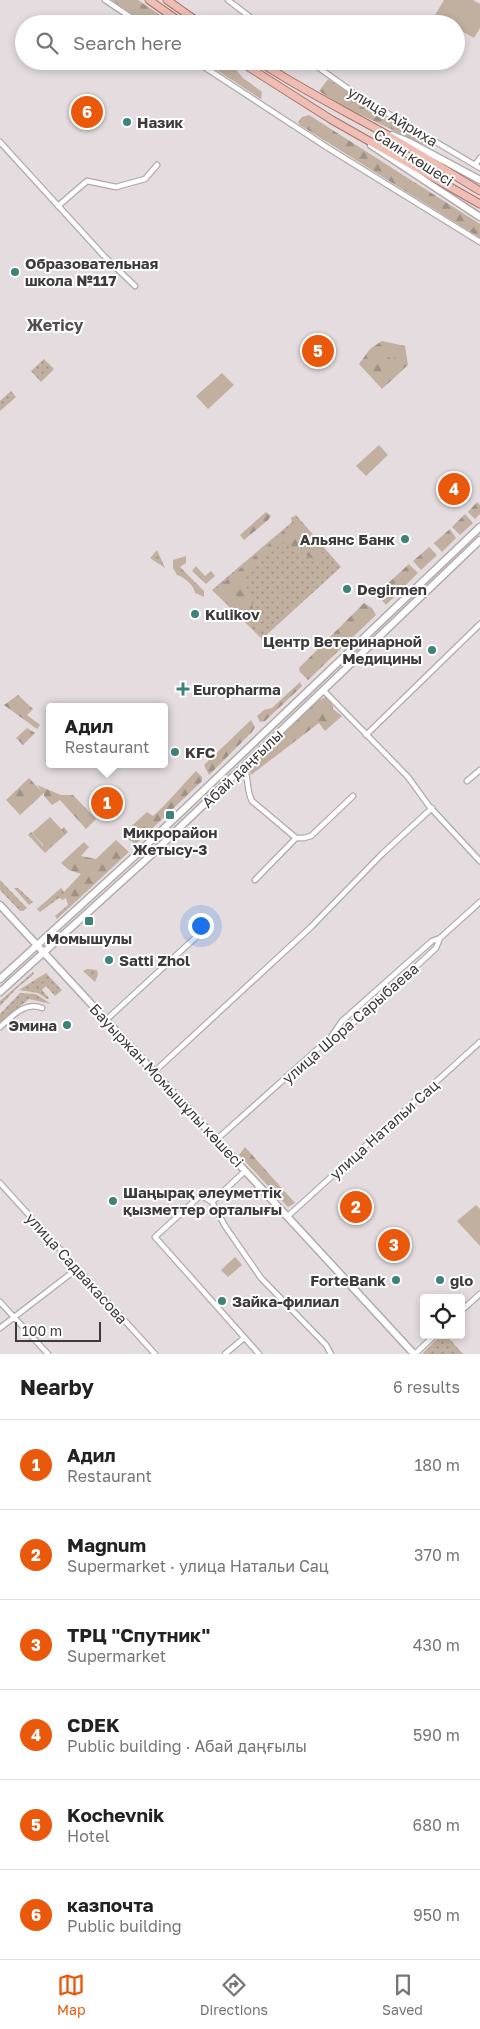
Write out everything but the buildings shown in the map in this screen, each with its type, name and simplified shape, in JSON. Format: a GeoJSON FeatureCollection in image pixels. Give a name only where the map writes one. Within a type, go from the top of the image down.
{"type":"FeatureCollection","features":[{"type":"Feature","properties":{"kind":"main road"},"geometry":{"type":"LineString","coordinates":[[149,0],[170,15]]}},
{"type":"Feature","properties":{"kind":"main road"},"geometry":{"type":"LineString","coordinates":[[167,0],[189,15]]}},
{"type":"Feature","properties":{"kind":"main road","name":"Саин көшесі"},"geometry":{"type":"LineString","coordinates":[[253,70],[480,217]]}},
{"type":"Feature","properties":{"kind":"main road","name":"Саин көшесі"},"geometry":{"type":"LineString","coordinates":[[271,70],[335,108],[375,128],[480,191]]}},
{"type":"Feature","properties":{"kind":"main road","name":"Саин көшесі"},"geometry":{"type":"LineString","coordinates":[[332,120],[480,204]]}},
{"type":"Feature","properties":{"kind":"main road","name":"Саин көшесі"},"geometry":{"type":"LineString","coordinates":[[375,128],[410,142],[480,180]]}},
{"type":"Feature","properties":{"kind":"main road","name":"Абай даңғылы"},"geometry":{"type":"LineString","coordinates":[[0,979],[137,854],[480,527]]}},
{"type":"Feature","properties":{"kind":"main road","name":"Абай даңғылы"},"geometry":{"type":"LineString","coordinates":[[0,992],[244,766],[480,540]]}},
{"type":"Feature","properties":{"kind":"main road","name":"Бауыржан Момышұлы көшесі"},"geometry":{"type":"LineString","coordinates":[[0,905],[414,1354]]}},
{"type":"Feature","properties":{"kind":"street"},"geometry":{"type":"LineString","coordinates":[[106,0],[128,15]]}},
{"type":"Feature","properties":{"kind":"street"},"geometry":{"type":"LineString","coordinates":[[228,0],[247,15]]}},
{"type":"Feature","properties":{"kind":"street"},"geometry":{"type":"LineString","coordinates":[[209,70],[328,148],[480,242]]}},
{"type":"Feature","properties":{"kind":"street","name":"улица Айриха"},"geometry":{"type":"LineString","coordinates":[[321,70],[360,97],[478,167]]}},
{"type":"Feature","properties":{"kind":"street"},"geometry":{"type":"LineString","coordinates":[[0,142],[135,286]]}},
{"type":"Feature","properties":{"kind":"street"},"geometry":{"type":"LineString","coordinates":[[478,167],[480,158]]}},
{"type":"Feature","properties":{"kind":"street"},"geometry":{"type":"LineString","coordinates":[[58,206],[87,181],[116,187],[145,179],[157,165]]}},
{"type":"Feature","properties":{"kind":"street"},"geometry":{"type":"LineString","coordinates":[[366,734],[480,624]]}},
{"type":"Feature","properties":{"kind":"street"},"geometry":{"type":"LineString","coordinates":[[324,690],[408,777],[432,808],[480,862]]}},
{"type":"Feature","properties":{"kind":"street"},"geometry":{"type":"LineString","coordinates":[[244,766],[247,774],[248,794],[252,801],[296,838],[311,836],[353,796]]}},
{"type":"Feature","properties":{"kind":"street"},"geometry":{"type":"LineString","coordinates":[[467,781],[480,770]]}},
{"type":"Feature","properties":{"kind":"street"},"geometry":{"type":"LineString","coordinates":[[154,1072],[304,934],[382,854],[432,808]]}},
{"type":"Feature","properties":{"kind":"street"},"geometry":{"type":"LineString","coordinates":[[255,880],[296,838]]}},
{"type":"Feature","properties":{"kind":"street","name":"улица Шора Сарыбаева"},"geometry":{"type":"LineString","coordinates":[[216,1140],[330,1038],[347,1028],[392,989],[436,948],[440,938],[480,902]]}},
{"type":"Feature","properties":{"kind":"street"},"geometry":{"type":"LineString","coordinates":[[106,1020],[208,926]]}},
{"type":"Feature","properties":{"kind":"street"},"geometry":{"type":"LineString","coordinates":[[330,1038],[348,1015],[432,941],[440,938]]}},
{"type":"Feature","properties":{"kind":"street"},"geometry":{"type":"LineString","coordinates":[[0,1027],[25,1007],[36,1005],[42,1008]]}},
{"type":"Feature","properties":{"kind":"street","name":"улица Натальи Сац"},"geometry":{"type":"LineString","coordinates":[[288,1216],[480,1042]]}},
{"type":"Feature","properties":{"kind":"street"},"geometry":{"type":"LineString","coordinates":[[212,1202],[245,1171]]}},
{"type":"Feature","properties":{"kind":"street","name":"улица Садвакасова"},"geometry":{"type":"LineString","coordinates":[[0,1183],[154,1354]]}},
{"type":"Feature","properties":{"kind":"street"},"geometry":{"type":"LineString","coordinates":[[259,1354],[155,1237],[202,1195],[212,1202],[225,1226],[261,1278],[326,1345],[331,1354]]}},
{"type":"Feature","properties":{"kind":"street"},"geometry":{"type":"LineString","coordinates":[[0,1328],[78,1268]]}},
{"type":"Feature","properties":{"kind":"street"},"geometry":{"type":"LineString","coordinates":[[465,1307],[480,1294]]}},
{"type":"Feature","properties":{"kind":"street"},"geometry":{"type":"LineString","coordinates":[[0,1302],[48,1354]]}},
{"type":"Feature","properties":{"kind":"street"},"geometry":{"type":"LineString","coordinates":[[225,1354],[244,1338]]}},
{"type":"Feature","properties":{"kind":"street"},"geometry":{"type":"LineString","coordinates":[[414,1354],[431,1339]]}},
{"type":"Feature","properties":{"kind":"green space"},"geometry":{"type":"Polygon","coordinates":[[[111,0],[138,0],[160,15],[133,15],[111,0]]]}},
{"type":"Feature","properties":{"kind":"green space"},"geometry":{"type":"Polygon","coordinates":[[[444,0],[473,0],[480,4],[480,28],[474,38],[465,33],[465,15],[435,15],[444,0]]]}},
{"type":"Feature","properties":{"kind":"green space"},"geometry":{"type":"Polygon","coordinates":[[[217,70],[236,70],[243,78],[262,92],[261,99],[217,70]]]}},
{"type":"Feature","properties":{"kind":"green space"},"geometry":{"type":"Polygon","coordinates":[[[328,79],[394,122],[435,144],[431,148],[340,105],[319,91],[328,79]]]}},
{"type":"Feature","properties":{"kind":"green space"},"geometry":{"type":"Polygon","coordinates":[[[309,115],[480,224],[480,238],[300,125],[298,122],[302,117],[309,115]]]}},
{"type":"Feature","properties":{"kind":"green space"},"geometry":{"type":"Polygon","coordinates":[[[382,341],[405,346],[408,365],[382,389],[359,364],[370,349],[382,341]]]}},
{"type":"Feature","properties":{"kind":"green space"},"geometry":{"type":"Polygon","coordinates":[[[384,345],[397,353],[393,360],[380,352],[384,345]]]}},
{"type":"Feature","properties":{"kind":"green space"},"geometry":{"type":"Polygon","coordinates":[[[44,359],[54,369],[41,382],[31,371],[44,359]]]}},
{"type":"Feature","properties":{"kind":"green space"},"geometry":{"type":"Polygon","coordinates":[[[399,362],[404,368],[390,381],[385,374],[399,362]]]}},
{"type":"Feature","properties":{"kind":"green space"},"geometry":{"type":"Polygon","coordinates":[[[222,373],[234,385],[208,409],[196,396],[222,373]]]}},
{"type":"Feature","properties":{"kind":"green space"},"geometry":{"type":"Polygon","coordinates":[[[11,391],[16,397],[0,411],[0,401],[11,391]]]}},
{"type":"Feature","properties":{"kind":"green space"},"geometry":{"type":"Polygon","coordinates":[[[379,445],[388,455],[366,476],[356,466],[379,445]]]}},
{"type":"Feature","properties":{"kind":"green space"},"geometry":{"type":"Polygon","coordinates":[[[477,502],[480,505],[480,514],[475,519],[468,512],[477,502]]]}},
{"type":"Feature","properties":{"kind":"green space"},"geometry":{"type":"Polygon","coordinates":[[[266,512],[271,516],[268,520],[244,540],[240,535],[266,512]]]}},
{"type":"Feature","properties":{"kind":"green space"},"geometry":{"type":"Polygon","coordinates":[[[465,514],[473,523],[460,535],[452,527],[465,514]]]}},
{"type":"Feature","properties":{"kind":"green space"},"geometry":{"type":"Polygon","coordinates":[[[296,515],[341,567],[262,639],[212,590],[292,522],[291,518],[296,515]]]}},
{"type":"Feature","properties":{"kind":"green space"},"geometry":{"type":"Polygon","coordinates":[[[295,522],[325,556],[321,562],[318,562],[284,542],[244,574],[245,585],[252,599],[254,621],[264,630],[253,629],[214,591],[295,522]]]}},
{"type":"Feature","properties":{"kind":"green space"},"geometry":{"type":"Polygon","coordinates":[[[450,529],[456,538],[442,552],[434,543],[450,529]]]}},
{"type":"Feature","properties":{"kind":"green space"},"geometry":{"type":"Polygon","coordinates":[[[429,547],[437,555],[421,570],[413,561],[429,547]]]}},
{"type":"Feature","properties":{"kind":"green space"},"geometry":{"type":"Polygon","coordinates":[[[157,550],[165,568],[150,558],[157,550]]]}},
{"type":"Feature","properties":{"kind":"green space"},"geometry":{"type":"Polygon","coordinates":[[[186,556],[186,563],[180,567],[204,591],[204,597],[195,593],[191,584],[186,579],[177,575],[173,568],[173,560],[186,556]]]}},
{"type":"Feature","properties":{"kind":"green space"},"geometry":{"type":"Polygon","coordinates":[[[409,564],[418,573],[386,605],[374,591],[378,587],[384,587],[409,564]]]}},
{"type":"Feature","properties":{"kind":"green space"},"geometry":{"type":"Polygon","coordinates":[[[196,566],[205,576],[211,571],[215,576],[206,584],[192,571],[196,566]]]}},
{"type":"Feature","properties":{"kind":"green space"},"geometry":{"type":"Polygon","coordinates":[[[364,603],[372,608],[376,615],[308,680],[300,672],[299,668],[364,603]]]}},
{"type":"Feature","properties":{"kind":"green space"},"geometry":{"type":"Polygon","coordinates":[[[300,682],[302,686],[265,721],[260,722],[257,716],[264,710],[272,708],[300,682]]]}},
{"type":"Feature","properties":{"kind":"green space"},"geometry":{"type":"Polygon","coordinates":[[[18,695],[33,709],[27,715],[40,725],[37,729],[4,705],[18,695]]]}},
{"type":"Feature","properties":{"kind":"green space"},"geometry":{"type":"Polygon","coordinates":[[[326,697],[333,706],[333,709],[342,716],[325,731],[319,723],[251,775],[248,765],[312,703],[326,697]]]}},
{"type":"Feature","properties":{"kind":"green space"},"geometry":{"type":"Polygon","coordinates":[[[251,720],[255,727],[252,732],[209,775],[204,765],[251,720]]]}},
{"type":"Feature","properties":{"kind":"green space"},"geometry":{"type":"Polygon","coordinates":[[[27,728],[35,733],[23,745],[16,738],[27,728]]]}},
{"type":"Feature","properties":{"kind":"green space"},"geometry":{"type":"Polygon","coordinates":[[[196,771],[202,777],[202,781],[136,844],[128,839],[131,836],[126,831],[147,812],[153,816],[196,771]]]}},
{"type":"Feature","properties":{"kind":"green space"},"geometry":{"type":"Polygon","coordinates":[[[29,778],[42,792],[37,785],[61,795],[73,795],[96,819],[86,829],[60,800],[52,805],[44,796],[44,793],[20,815],[6,800],[29,778]]]}},
{"type":"Feature","properties":{"kind":"green space"},"geometry":{"type":"Polygon","coordinates":[[[50,817],[65,833],[47,849],[32,833],[50,817]]]}},
{"type":"Feature","properties":{"kind":"green space"},"geometry":{"type":"Polygon","coordinates":[[[64,827],[68,832],[45,853],[28,835],[31,832],[43,846],[64,827]]]}},
{"type":"Feature","properties":{"kind":"green space"},"geometry":{"type":"Polygon","coordinates":[[[116,840],[129,852],[57,919],[55,916],[68,905],[64,892],[81,874],[69,870],[61,863],[84,842],[89,847],[81,856],[96,859],[116,840]]]}},
{"type":"Feature","properties":{"kind":"green space"},"geometry":{"type":"Polygon","coordinates":[[[0,880],[27,908],[20,911],[0,890],[0,880]]]}},
{"type":"Feature","properties":{"kind":"green space"},"geometry":{"type":"Polygon","coordinates":[[[14,888],[18,888],[33,902],[29,905],[14,888]]]}},
{"type":"Feature","properties":{"kind":"green space"},"geometry":{"type":"Polygon","coordinates":[[[61,888],[68,896],[63,900],[59,898],[40,912],[37,909],[61,888]]]}},
{"type":"Feature","properties":{"kind":"green space"},"geometry":{"type":"Polygon","coordinates":[[[87,969],[97,970],[98,974],[95,982],[83,971],[87,969]]]}},
{"type":"Feature","properties":{"kind":"green space"},"geometry":{"type":"Polygon","coordinates":[[[33,972],[34,974],[0,1006],[0,1001],[33,972]]]}},
{"type":"Feature","properties":{"kind":"green space"},"geometry":{"type":"Polygon","coordinates":[[[46,973],[62,990],[55,996],[46,986],[42,990],[49,998],[47,999],[38,993],[19,990],[46,973]]]}},
{"type":"Feature","properties":{"kind":"green space"},"geometry":{"type":"Polygon","coordinates":[[[20,993],[36,994],[51,1004],[29,999],[0,1023],[0,1014],[20,993]]]}},
{"type":"Feature","properties":{"kind":"green space"},"geometry":{"type":"Polygon","coordinates":[[[245,1147],[295,1203],[288,1207],[239,1155],[245,1147]]]}},
{"type":"Feature","properties":{"kind":"green space"},"geometry":{"type":"Polygon","coordinates":[[[476,1205],[480,1209],[480,1246],[457,1221],[476,1205]]]}},
{"type":"Feature","properties":{"kind":"green space"},"geometry":{"type":"Polygon","coordinates":[[[235,1257],[242,1265],[228,1277],[221,1270],[235,1257]]]}},
{"type":"Feature","properties":{"kind":"green space"},"geometry":{"type":"Polygon","coordinates":[[[437,1339],[450,1339],[463,1354],[424,1354],[437,1339]]]}},
{"type":"Feature","properties":{"kind":"place","name":"казпочта"},"geometry":{"type":"Point","coordinates":[87,112]}},
{"type":"Feature","properties":{"kind":"place","name":"Назик"},"geometry":{"type":"Point","coordinates":[127,122]}},
{"type":"Feature","properties":{"kind":"place","name":"Образовательная школа №117"},"geometry":{"type":"Point","coordinates":[15,272]}},
{"type":"Feature","properties":{"kind":"place","name":"Kochevnik"},"geometry":{"type":"Point","coordinates":[318,351]}},
{"type":"Feature","properties":{"kind":"place","name":"CDEK"},"geometry":{"type":"Point","coordinates":[454,489]}},
{"type":"Feature","properties":{"kind":"place","name":"Альянс Банк"},"geometry":{"type":"Point","coordinates":[405,539]}},
{"type":"Feature","properties":{"kind":"place","name":"Degirmen"},"geometry":{"type":"Point","coordinates":[347,589]}},
{"type":"Feature","properties":{"kind":"place","name":"Kulikov"},"geometry":{"type":"Point","coordinates":[195,614]}},
{"type":"Feature","properties":{"kind":"place","name":"Центр Ветеринарной Медицины"},"geometry":{"type":"Point","coordinates":[432,650]}},
{"type":"Feature","properties":{"kind":"place","name":"Europharma"},"geometry":{"type":"Point","coordinates":[183,689]}},
{"type":"Feature","properties":{"kind":"place","name":"KFC"},"geometry":{"type":"Point","coordinates":[175,752]}},
{"type":"Feature","properties":{"kind":"place","name":"Адил"},"geometry":{"type":"Point","coordinates":[107,803]}},
{"type":"Feature","properties":{"kind":"place","name":"Микрорайон Жетысу-3"},"geometry":{"type":"Point","coordinates":[170,815]}},
{"type":"Feature","properties":{"kind":"place","name":"Момышулы"},"geometry":{"type":"Point","coordinates":[89,921]}},
{"type":"Feature","properties":{"kind":"place","name":"Satti Zhol"},"geometry":{"type":"Point","coordinates":[109,960]}},
{"type":"Feature","properties":{"kind":"place","name":"Эмина"},"geometry":{"type":"Point","coordinates":[67,1025]}},
{"type":"Feature","properties":{"kind":"place","name":"Шаңырақ әлеуметтік қызметтер орталығы"},"geometry":{"type":"Point","coordinates":[113,1201]}},
{"type":"Feature","properties":{"kind":"place","name":"Magnum"},"geometry":{"type":"Point","coordinates":[356,1207]}},
{"type":"Feature","properties":{"kind":"place","name":"ТРЦ \"Спутник\""},"geometry":{"type":"Point","coordinates":[394,1245]}},
{"type":"Feature","properties":{"kind":"place","name":"ForteBank"},"geometry":{"type":"Point","coordinates":[396,1280]}},
{"type":"Feature","properties":{"kind":"place","name":"glo"},"geometry":{"type":"Point","coordinates":[440,1280]}},
{"type":"Feature","properties":{"kind":"place","name":"Зайка-филиал"},"geometry":{"type":"Point","coordinates":[222,1301]}},
{"type":"Feature","properties":{"kind":"district","name":"Жетісу"},"geometry":{"type":"Point","coordinates":[55,325]}}]}
